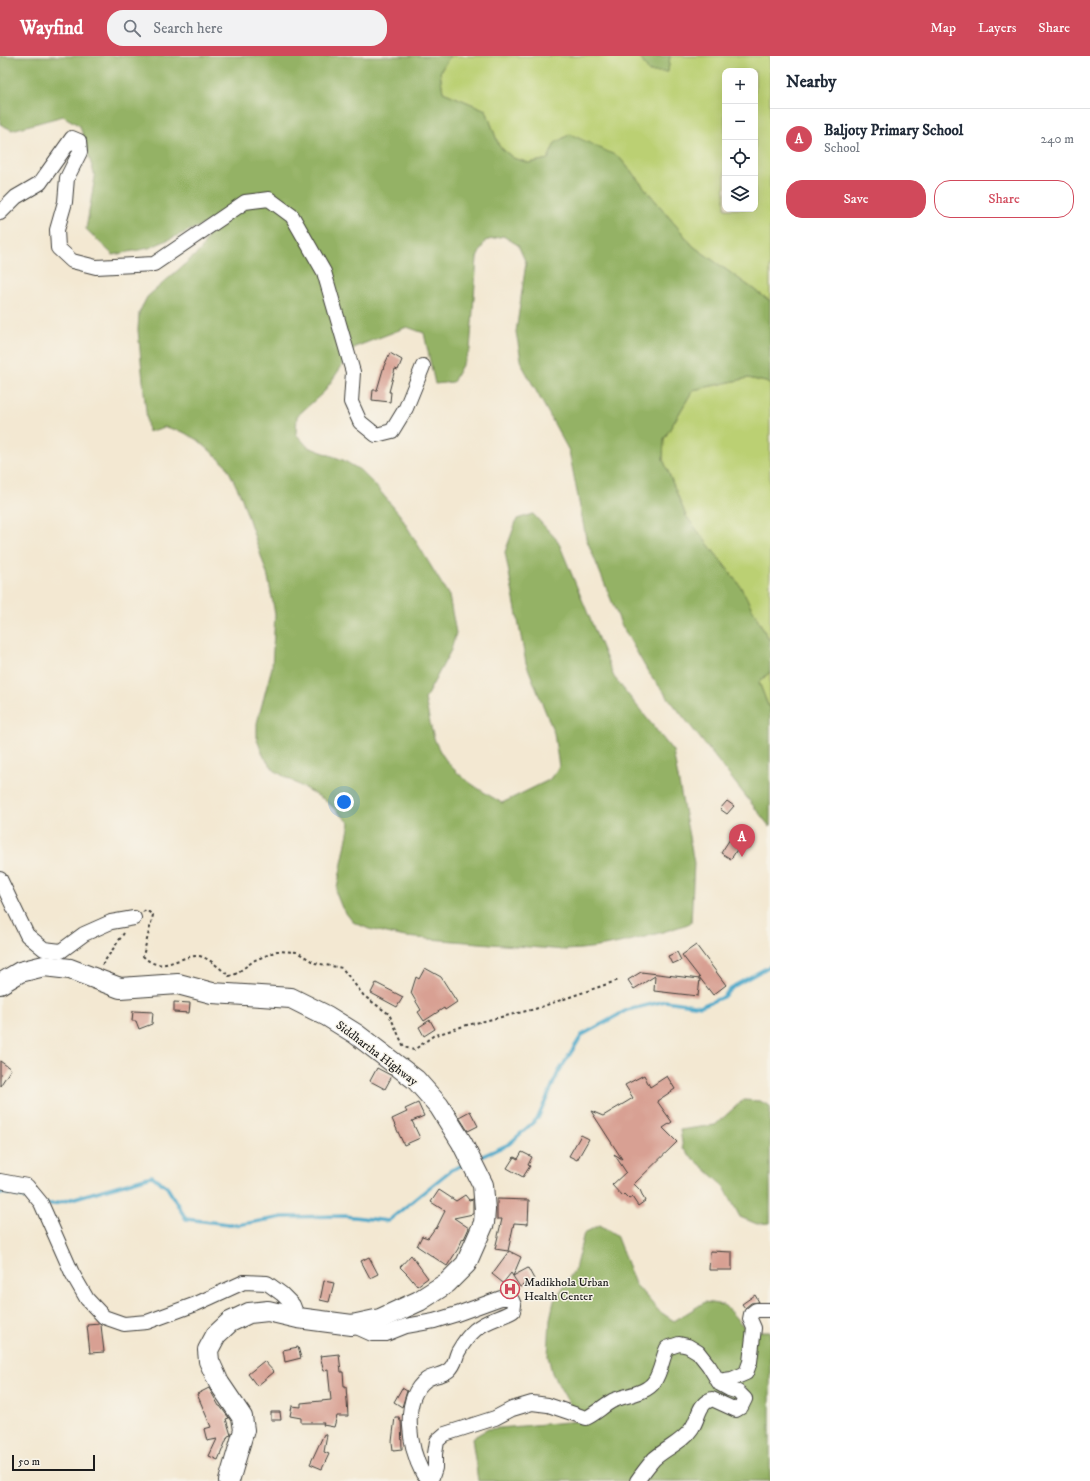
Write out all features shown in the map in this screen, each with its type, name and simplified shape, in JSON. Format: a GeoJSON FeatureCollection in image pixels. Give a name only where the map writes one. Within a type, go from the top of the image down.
{"type":"FeatureCollection","features":[{"type":"Feature","properties":{"kind":"highway","name":"Siddhartha Highway"},"geometry":{"type":"LineString","coordinates":[[0,984],[20,972],[44,966],[70,969],[120,988],[178,984],[212,993],[291,998],[327,1016],[356,1034],[416,1080],[439,1106],[462,1143],[483,1185],[485,1210],[484,1223],[466,1264],[447,1283],[419,1301],[380,1319],[352,1325],[298,1318],[268,1311],[249,1313],[230,1322],[216,1335],[208,1350],[209,1361],[219,1383],[242,1417],[244,1430],[229,1481]]}},
{"type":"Feature","properties":{"kind":"street"},"geometry":{"type":"LineString","coordinates":[[0,213],[16,197],[40,183],[72,138],[79,141],[80,152],[67,178],[65,202],[57,230],[58,248],[72,261],[96,267],[154,264],[245,202],[269,199],[292,216],[324,272],[353,372],[351,402],[360,422],[376,435],[392,431],[406,408],[423,366]]}},
{"type":"Feature","properties":{"kind":"street"},"geometry":{"type":"LineString","coordinates":[[0,879],[27,935],[44,949],[61,951],[84,934],[110,922],[134,918]]}},
{"type":"Feature","properties":{"kind":"street"},"geometry":{"type":"LineString","coordinates":[[0,1181],[27,1186],[41,1203],[72,1273],[87,1299],[104,1317],[124,1324],[147,1322],[196,1304],[244,1282],[267,1282],[293,1305],[298,1318]]}},
{"type":"Feature","properties":{"kind":"street"},"geometry":{"type":"LineString","coordinates":[[352,1325],[372,1334],[386,1334],[406,1326],[434,1321],[457,1314],[501,1298],[508,1298],[512,1300],[514,1305],[513,1311],[484,1323],[474,1330],[458,1351],[454,1364],[448,1371],[427,1379],[416,1392],[409,1411],[417,1463],[423,1474],[432,1477],[435,1468],[437,1441],[444,1434],[496,1418],[512,1409],[532,1403],[548,1405],[586,1418],[611,1402],[643,1391],[653,1384],[667,1348],[679,1344],[688,1346],[698,1352],[720,1384],[729,1390],[738,1392],[745,1398],[741,1407],[736,1410],[712,1399],[705,1402],[700,1408],[692,1428],[684,1437],[654,1459],[636,1481]]}},
{"type":"Feature","properties":{"kind":"street"},"geometry":{"type":"LineString","coordinates":[[718,1381],[732,1379],[746,1373],[750,1362],[754,1328],[750,1319],[750,1314],[756,1310],[770,1310]]}},
{"type":"Feature","properties":{"kind":"path"},"geometry":{"type":"LineString","coordinates":[[93,978],[134,918],[146,910],[153,915],[143,956],[148,962],[163,966],[180,960],[199,956],[211,962],[229,976],[234,975],[255,960],[276,951],[297,952],[315,963],[342,968],[364,996],[389,1014],[404,1047],[414,1050],[433,1036],[467,1025],[566,1000],[619,980]]}},
{"type":"Feature","properties":{"kind":"green space"},"geometry":{"type":"Polygon","coordinates":[[[0,56],[450,56],[440,72],[443,92],[486,110],[499,146],[513,158],[529,163],[548,159],[555,143],[570,134],[619,157],[693,246],[770,301],[770,383],[748,378],[693,390],[664,439],[663,459],[686,516],[739,584],[770,642],[770,672],[759,682],[770,711],[770,827],[648,672],[621,624],[586,538],[569,451],[522,365],[516,332],[526,263],[518,245],[503,236],[485,241],[477,258],[470,350],[453,382],[435,384],[424,333],[407,327],[355,347],[324,392],[297,416],[296,434],[308,447],[343,460],[360,470],[374,484],[400,515],[449,596],[456,633],[451,650],[425,699],[431,729],[439,749],[453,768],[472,784],[502,803],[549,780],[559,767],[554,733],[526,663],[505,552],[517,519],[533,514],[558,541],[614,677],[673,751],[694,863],[691,923],[661,933],[629,941],[596,947],[565,950],[405,937],[369,929],[353,922],[342,908],[336,893],[350,823],[325,800],[275,771],[264,757],[257,740],[257,723],[272,667],[275,614],[268,577],[241,496],[226,465],[199,441],[183,432],[165,427],[148,432],[138,330],[139,313],[147,297],[201,250],[216,219],[149,248],[113,255],[86,229],[95,177],[80,126],[63,116],[12,130],[0,124],[0,56]]]}},
{"type":"Feature","properties":{"kind":"green space"},"geometry":{"type":"Polygon","coordinates":[[[450,56],[639,56],[650,72],[668,71],[670,56],[770,56],[770,301],[693,246],[619,157],[555,143],[548,159],[529,163],[513,158],[499,146],[486,110],[443,92],[440,72],[450,56]]]}},
{"type":"Feature","properties":{"kind":"green space"},"geometry":{"type":"Polygon","coordinates":[[[639,56],[670,56],[668,72],[649,72],[639,56]]]}},
{"type":"Feature","properties":{"kind":"green space"},"geometry":{"type":"Polygon","coordinates":[[[748,378],[770,383],[770,642],[739,584],[686,516],[663,459],[664,439],[693,390],[748,378]]]}},
{"type":"Feature","properties":{"kind":"green space"},"geometry":{"type":"Polygon","coordinates":[[[770,672],[770,711],[759,682],[770,672]]]}},
{"type":"Feature","properties":{"kind":"green space"},"geometry":{"type":"Polygon","coordinates":[[[743,1100],[760,1101],[770,1106],[770,1223],[757,1224],[740,1217],[723,1185],[683,1149],[680,1130],[715,1125],[743,1100]]]}},
{"type":"Feature","properties":{"kind":"green space"},"geometry":{"type":"Polygon","coordinates":[[[600,1225],[616,1235],[635,1284],[659,1311],[674,1321],[705,1302],[724,1305],[748,1331],[770,1331],[770,1481],[478,1481],[472,1438],[488,1429],[579,1421],[552,1373],[548,1356],[550,1319],[554,1301],[575,1269],[584,1233],[600,1225]]]}},
{"type":"Feature","properties":{"kind":"building"},"geometry":{"type":"Polygon","coordinates":[[[390,353],[402,360],[398,370],[395,369],[389,392],[391,392],[390,402],[372,400],[373,390],[377,390],[384,366],[390,353]]]}},
{"type":"Feature","properties":{"kind":"building"},"geometry":{"type":"Polygon","coordinates":[[[727,801],[734,806],[727,814],[720,809],[727,801]]]}},
{"type":"Feature","properties":{"kind":"building"},"geometry":{"type":"Polygon","coordinates":[[[737,828],[740,836],[747,833],[751,847],[738,848],[731,859],[721,853],[737,828]]]}},
{"type":"Feature","properties":{"kind":"building"},"geometry":{"type":"Polygon","coordinates":[[[696,945],[726,985],[713,995],[682,955],[696,945]]]}},
{"type":"Feature","properties":{"kind":"building"},"geometry":{"type":"Polygon","coordinates":[[[677,952],[681,960],[672,964],[668,956],[677,952]]]}},
{"type":"Feature","properties":{"kind":"building"},"geometry":{"type":"Polygon","coordinates":[[[425,968],[441,977],[457,1002],[445,1010],[444,1008],[424,1021],[418,1012],[421,1010],[411,993],[416,977],[419,979],[425,968]]]}},
{"type":"Feature","properties":{"kind":"building"},"geometry":{"type":"Polygon","coordinates":[[[641,972],[700,979],[698,996],[654,991],[655,976],[634,989],[628,980],[641,972]]]}},
{"type":"Feature","properties":{"kind":"building"},"geometry":{"type":"Polygon","coordinates":[[[376,983],[403,997],[397,1007],[371,993],[376,983]]]}},
{"type":"Feature","properties":{"kind":"building"},"geometry":{"type":"Polygon","coordinates":[[[174,1002],[190,1003],[189,1013],[174,1012],[174,1002]]]}},
{"type":"Feature","properties":{"kind":"building"},"geometry":{"type":"Polygon","coordinates":[[[133,1011],[153,1012],[152,1024],[139,1029],[136,1021],[132,1021],[133,1011]]]}},
{"type":"Feature","properties":{"kind":"building"},"geometry":{"type":"Polygon","coordinates":[[[430,1020],[435,1029],[424,1036],[419,1027],[430,1020]]]}},
{"type":"Feature","properties":{"kind":"building"},"geometry":{"type":"Polygon","coordinates":[[[0,1061],[11,1069],[0,1086],[0,1061]]]}},
{"type":"Feature","properties":{"kind":"building"},"geometry":{"type":"Polygon","coordinates":[[[377,1068],[392,1076],[385,1089],[370,1081],[377,1068]]]}},
{"type":"Feature","properties":{"kind":"building"},"geometry":{"type":"Polygon","coordinates":[[[644,1075],[650,1087],[667,1076],[675,1089],[657,1101],[672,1122],[663,1128],[677,1142],[634,1184],[640,1190],[645,1201],[638,1206],[632,1197],[629,1199],[624,1194],[622,1196],[612,1185],[626,1172],[614,1154],[622,1159],[591,1111],[603,1116],[633,1098],[625,1085],[644,1075]]]}},
{"type":"Feature","properties":{"kind":"building"},"geometry":{"type":"Polygon","coordinates":[[[418,1103],[424,1116],[412,1121],[420,1138],[404,1145],[392,1119],[407,1112],[405,1109],[418,1103]]]}},
{"type":"Feature","properties":{"kind":"building"},"geometry":{"type":"Polygon","coordinates":[[[470,1111],[478,1126],[468,1131],[459,1117],[470,1111]]]}},
{"type":"Feature","properties":{"kind":"building"},"geometry":{"type":"Polygon","coordinates":[[[581,1135],[589,1139],[577,1160],[569,1156],[581,1135]]]}},
{"type":"Feature","properties":{"kind":"building"},"geometry":{"type":"Polygon","coordinates":[[[522,1152],[532,1157],[528,1165],[530,1166],[523,1177],[507,1168],[514,1157],[518,1159],[522,1152]]]}},
{"type":"Feature","properties":{"kind":"building"},"geometry":{"type":"Polygon","coordinates":[[[439,1190],[456,1201],[465,1195],[469,1200],[473,1199],[473,1214],[454,1218],[469,1228],[447,1266],[417,1246],[422,1236],[428,1238],[435,1228],[436,1229],[445,1211],[431,1202],[439,1190]]]}},
{"type":"Feature","properties":{"kind":"building"},"geometry":{"type":"Polygon","coordinates":[[[497,1199],[529,1200],[528,1224],[514,1223],[508,1251],[495,1249],[502,1219],[497,1219],[497,1199]]]}},
{"type":"Feature","properties":{"kind":"building"},"geometry":{"type":"Polygon","coordinates":[[[509,1251],[521,1257],[513,1276],[528,1268],[534,1279],[520,1287],[511,1273],[503,1283],[492,1274],[509,1251]]]}},
{"type":"Feature","properties":{"kind":"building"},"geometry":{"type":"Polygon","coordinates":[[[710,1251],[732,1252],[732,1270],[709,1270],[710,1251]]]}},
{"type":"Feature","properties":{"kind":"building"},"geometry":{"type":"Polygon","coordinates":[[[411,1255],[428,1278],[417,1286],[400,1267],[411,1255]]]}},
{"type":"Feature","properties":{"kind":"building"},"geometry":{"type":"Polygon","coordinates":[[[369,1257],[378,1274],[370,1278],[361,1261],[369,1257]]]}},
{"type":"Feature","properties":{"kind":"building"},"geometry":{"type":"Polygon","coordinates":[[[324,1281],[334,1283],[329,1302],[320,1300],[324,1281]]]}},
{"type":"Feature","properties":{"kind":"building"},"geometry":{"type":"Polygon","coordinates":[[[755,1295],[759,1302],[751,1303],[745,1308],[742,1304],[755,1295]]]}},
{"type":"Feature","properties":{"kind":"building"},"geometry":{"type":"Polygon","coordinates":[[[100,1324],[104,1352],[90,1353],[87,1325],[100,1324]]]}},
{"type":"Feature","properties":{"kind":"building"},"geometry":{"type":"Polygon","coordinates":[[[298,1347],[301,1358],[285,1362],[283,1350],[298,1347]]]}},
{"type":"Feature","properties":{"kind":"building"},"geometry":{"type":"Polygon","coordinates":[[[339,1354],[344,1386],[346,1386],[348,1416],[337,1416],[334,1427],[323,1425],[324,1423],[301,1423],[301,1418],[290,1416],[292,1406],[301,1407],[301,1403],[331,1400],[328,1370],[324,1371],[320,1356],[339,1354]]]}},
{"type":"Feature","properties":{"kind":"building"},"geometry":{"type":"Polygon","coordinates":[[[264,1361],[274,1372],[257,1386],[248,1374],[264,1361]]]}},
{"type":"Feature","properties":{"kind":"building"},"geometry":{"type":"Polygon","coordinates":[[[209,1388],[219,1406],[229,1418],[226,1419],[231,1435],[228,1436],[218,1460],[209,1456],[217,1439],[207,1441],[204,1429],[211,1427],[197,1394],[209,1388]]]}},
{"type":"Feature","properties":{"kind":"building"},"geometry":{"type":"Polygon","coordinates":[[[402,1388],[407,1391],[402,1407],[394,1402],[402,1388]]]}},
{"type":"Feature","properties":{"kind":"building"},"geometry":{"type":"Polygon","coordinates":[[[271,1412],[280,1412],[281,1420],[271,1420],[271,1412]]]}},
{"type":"Feature","properties":{"kind":"building"},"geometry":{"type":"Polygon","coordinates":[[[395,1417],[399,1417],[401,1421],[402,1449],[393,1450],[392,1442],[395,1417]]]}},
{"type":"Feature","properties":{"kind":"building"},"geometry":{"type":"Polygon","coordinates":[[[324,1434],[327,1435],[324,1452],[329,1454],[322,1469],[310,1464],[324,1434]]]}},
{"type":"Feature","properties":{"kind":"waterway"},"geometry":{"type":"LineString","coordinates":[[476,1159],[509,1144],[538,1118],[558,1073],[582,1035],[627,1010],[665,1001],[701,1006],[723,997],[734,986],[770,966]]}},
{"type":"Feature","properties":{"kind":"waterway"},"geometry":{"type":"LineString","coordinates":[[46,1204],[54,1204],[152,1176],[167,1187],[186,1219],[237,1225],[283,1217],[345,1216],[388,1221],[451,1170],[465,1164]]}},
{"type":"Feature","properties":{"kind":"waterway"},"geometry":{"type":"LineString","coordinates":[[0,1193],[11,1194],[32,1200]]}},
{"type":"Feature","properties":{"kind":"place","name":"Baljoty Primary School"},"geometry":{"type":"Point","coordinates":[742,857]}},
{"type":"Feature","properties":{"kind":"place","name":"Madikhola Urban Health Center"},"geometry":{"type":"Point","coordinates":[510,1289]}}]}
